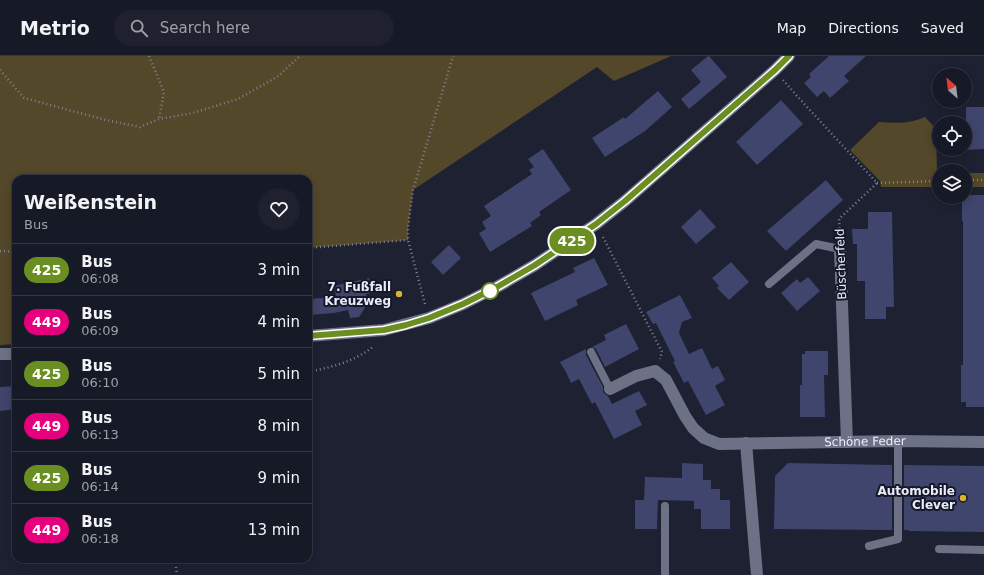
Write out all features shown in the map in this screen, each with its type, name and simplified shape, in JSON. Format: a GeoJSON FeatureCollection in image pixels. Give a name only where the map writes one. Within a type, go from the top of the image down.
{"type":"FeatureCollection","features":[{"type":"Feature","properties":{"kind":"street"},"geometry":{"type":"LineString","coordinates":[[312,336],[384,330],[429,318],[463,304],[497,287],[535,265],[596,224],[631,196],[789,56]]}},
{"type":"Feature","properties":{"kind":"street","name":"Büscherfeld"},"geometry":{"type":"LineString","coordinates":[[840,249],[846,442]]}},
{"type":"Feature","properties":{"kind":"street"},"geometry":{"type":"LineString","coordinates":[[0,354],[12,354]]}},
{"type":"Feature","properties":{"kind":"street"},"geometry":{"type":"LineString","coordinates":[[610,389],[636,376],[655,371]]}},
{"type":"Feature","properties":{"kind":"street","name":"Schöne Feder"},"geometry":{"type":"LineString","coordinates":[[655,371],[666,380],[693,428],[704,438],[719,444],[898,441],[984,442]]}},
{"type":"Feature","properties":{"kind":"street"},"geometry":{"type":"LineString","coordinates":[[746,443],[757,575]]}},
{"type":"Feature","properties":{"kind":"lane"},"geometry":{"type":"LineString","coordinates":[[769,284],[816,244],[840,249]]}},
{"type":"Feature","properties":{"kind":"lane"},"geometry":{"type":"LineString","coordinates":[[591,352],[610,389]]}},
{"type":"Feature","properties":{"kind":"lane"},"geometry":{"type":"LineString","coordinates":[[869,546],[898,539],[898,441]]}},
{"type":"Feature","properties":{"kind":"lane"},"geometry":{"type":"LineString","coordinates":[[665,506],[665,575]]}},
{"type":"Feature","properties":{"kind":"lane"},"geometry":{"type":"LineString","coordinates":[[939,550],[984,550]]}},
{"type":"Feature","properties":{"kind":"path"},"geometry":{"type":"LineString","coordinates":[[149,56],[164,92],[159,119]]}},
{"type":"Feature","properties":{"kind":"path"},"geometry":{"type":"LineString","coordinates":[[0,70],[24,98],[106,120],[140,127],[159,119],[193,113],[238,99],[277,77],[300,56]]}},
{"type":"Feature","properties":{"kind":"path"},"geometry":{"type":"LineString","coordinates":[[429,318],[408,240],[408,228],[413,190],[453,56]]}},
{"type":"Feature","properties":{"kind":"path"},"geometry":{"type":"LineString","coordinates":[[775,70],[877,183],[932,181]]}},
{"type":"Feature","properties":{"kind":"path"},"geometry":{"type":"LineString","coordinates":[[972,180],[984,180]]}},
{"type":"Feature","properties":{"kind":"path","name":"Büscherfeld"},"geometry":{"type":"LineString","coordinates":[[840,249],[839,219],[877,183]]}},
{"type":"Feature","properties":{"kind":"path"},"geometry":{"type":"LineString","coordinates":[[312,248],[408,240]]}},
{"type":"Feature","properties":{"kind":"path"},"geometry":{"type":"LineString","coordinates":[[0,251],[12,252]]}},
{"type":"Feature","properties":{"kind":"path"},"geometry":{"type":"LineString","coordinates":[[611,252],[662,352],[655,371]]}},
{"type":"Feature","properties":{"kind":"path"},"geometry":{"type":"LineString","coordinates":[[312,371],[335,367],[353,359],[379,342],[384,330]]}},
{"type":"Feature","properties":{"kind":"path"},"geometry":{"type":"LineString","coordinates":[[176,563],[177,575]]}},
{"type":"Feature","properties":{"kind":"shaded area"},"geometry":{"type":"Polygon","coordinates":[[[0,56],[671,56],[614,81],[597,67],[413,190],[408,240],[312,248],[312,175],[12,175],[12,344],[0,345],[0,56]]]}},
{"type":"Feature","properties":{"kind":"shaded area"},"geometry":{"type":"Polygon","coordinates":[[[925,117],[932,125],[932,156],[937,156],[937,164],[932,164],[932,187],[881,187],[880,181],[850,150],[879,122],[897,123],[925,117]]]}},
{"type":"Feature","properties":{"kind":"shaded area"},"geometry":{"type":"Polygon","coordinates":[[[972,173],[984,173],[984,187],[972,187],[972,173]]]}},
{"type":"Feature","properties":{"kind":"building"},"geometry":{"type":"Polygon","coordinates":[[[708,56],[727,77],[689,109],[681,99],[701,82],[691,70],[708,56]]]}},
{"type":"Feature","properties":{"kind":"building"},"geometry":{"type":"Polygon","coordinates":[[[829,56],[866,56],[844,76],[849,81],[830,98],[824,91],[817,97],[804,83],[811,77],[809,74],[829,56]]]}},
{"type":"Feature","properties":{"kind":"building"},"geometry":{"type":"Polygon","coordinates":[[[658,91],[672,107],[645,131],[605,157],[592,138],[624,117],[625,119],[658,91]]]}},
{"type":"Feature","properties":{"kind":"building"},"geometry":{"type":"Polygon","coordinates":[[[781,100],[803,124],[757,165],[736,142],[781,100]]]}},
{"type":"Feature","properties":{"kind":"building"},"geometry":{"type":"Polygon","coordinates":[[[984,107],[984,149],[972,150],[972,116],[966,116],[966,108],[984,107]]]}},
{"type":"Feature","properties":{"kind":"building"},"geometry":{"type":"Polygon","coordinates":[[[543,149],[571,190],[539,212],[541,215],[530,223],[532,226],[490,252],[479,233],[486,229],[482,222],[491,216],[484,206],[532,174],[529,170],[534,167],[528,159],[543,149]]]}},
{"type":"Feature","properties":{"kind":"building"},"geometry":{"type":"Polygon","coordinates":[[[826,180],[843,200],[786,251],[767,231],[826,180]]]}},
{"type":"Feature","properties":{"kind":"building"},"geometry":{"type":"Polygon","coordinates":[[[972,195],[984,195],[984,407],[966,407],[966,402],[961,402],[961,365],[963,365],[962,204],[972,204],[972,195]]]}},
{"type":"Feature","properties":{"kind":"building"},"geometry":{"type":"Polygon","coordinates":[[[700,209],[716,227],[696,244],[681,227],[700,209]]]}},
{"type":"Feature","properties":{"kind":"building"},"geometry":{"type":"Polygon","coordinates":[[[868,212],[892,212],[894,307],[886,307],[886,319],[865,319],[865,281],[857,281],[857,244],[853,244],[852,229],[868,229],[868,212]]]}},
{"type":"Feature","properties":{"kind":"building"},"geometry":{"type":"Polygon","coordinates":[[[449,245],[461,258],[443,275],[431,262],[449,245]]]}},
{"type":"Feature","properties":{"kind":"building"},"geometry":{"type":"Polygon","coordinates":[[[594,258],[608,285],[576,300],[578,305],[545,321],[531,293],[575,272],[573,268],[594,258]]]}},
{"type":"Feature","properties":{"kind":"building"},"geometry":{"type":"Polygon","coordinates":[[[731,262],[749,282],[729,300],[717,288],[719,286],[712,278],[731,262]]]}},
{"type":"Feature","properties":{"kind":"building"},"geometry":{"type":"Polygon","coordinates":[[[808,277],[820,291],[797,311],[781,293],[797,279],[800,283],[808,277]]]}},
{"type":"Feature","properties":{"kind":"building"},"geometry":{"type":"Polygon","coordinates":[[[369,278],[372,293],[366,294],[368,303],[359,317],[350,318],[348,310],[312,315],[312,299],[336,297],[334,286],[369,278]]]}},
{"type":"Feature","properties":{"kind":"building"},"geometry":{"type":"Polygon","coordinates":[[[680,295],[692,318],[682,322],[679,333],[689,354],[702,348],[712,369],[718,366],[725,380],[715,386],[725,405],[706,415],[688,381],[684,383],[656,323],[653,324],[646,312],[680,295]]]}},
{"type":"Feature","properties":{"kind":"building"},"geometry":{"type":"Polygon","coordinates":[[[626,324],[639,349],[605,367],[596,349],[592,347],[606,340],[604,335],[626,324]]]}},
{"type":"Feature","properties":{"kind":"building"},"geometry":{"type":"Polygon","coordinates":[[[586,349],[586,355],[603,387],[603,392],[608,396],[612,404],[639,391],[647,405],[635,411],[642,425],[614,439],[595,402],[592,404],[579,379],[571,383],[560,362],[586,349]]]}},
{"type":"Feature","properties":{"kind":"building"},"geometry":{"type":"Polygon","coordinates":[[[805,351],[828,351],[828,375],[824,375],[825,417],[800,417],[802,354],[805,354],[805,351]]]}},
{"type":"Feature","properties":{"kind":"building"},"geometry":{"type":"Polygon","coordinates":[[[12,386],[12,410],[0,411],[0,387],[12,386]]]}},
{"type":"Feature","properties":{"kind":"building"},"geometry":{"type":"Polygon","coordinates":[[[682,463],[703,464],[703,480],[711,480],[711,489],[720,489],[720,500],[730,500],[730,529],[701,529],[701,509],[694,509],[694,501],[658,500],[657,529],[635,529],[635,500],[644,500],[645,477],[682,478],[682,463]]]}},
{"type":"Feature","properties":{"kind":"building"},"geometry":{"type":"Polygon","coordinates":[[[788,463],[892,465],[892,530],[774,529],[775,476],[788,463]]]}},
{"type":"Feature","properties":{"kind":"building"},"geometry":{"type":"Polygon","coordinates":[[[904,465],[984,466],[984,532],[904,530],[904,465]]]}},
{"type":"Feature","properties":{"kind":"bus line","name":"425"},"geometry":{"type":"LineString","coordinates":[[312,336],[384,330],[429,318],[463,304],[497,287],[535,265],[596,224],[625,201],[775,70],[789,56]]}},
{"type":"Feature","properties":{"kind":"place","name":"7. Fußfall Kreuzweg"},"geometry":{"type":"Point","coordinates":[399,294]}},
{"type":"Feature","properties":{"kind":"place","name":"Automobile Clever"},"geometry":{"type":"Point","coordinates":[963,498]}}]}
